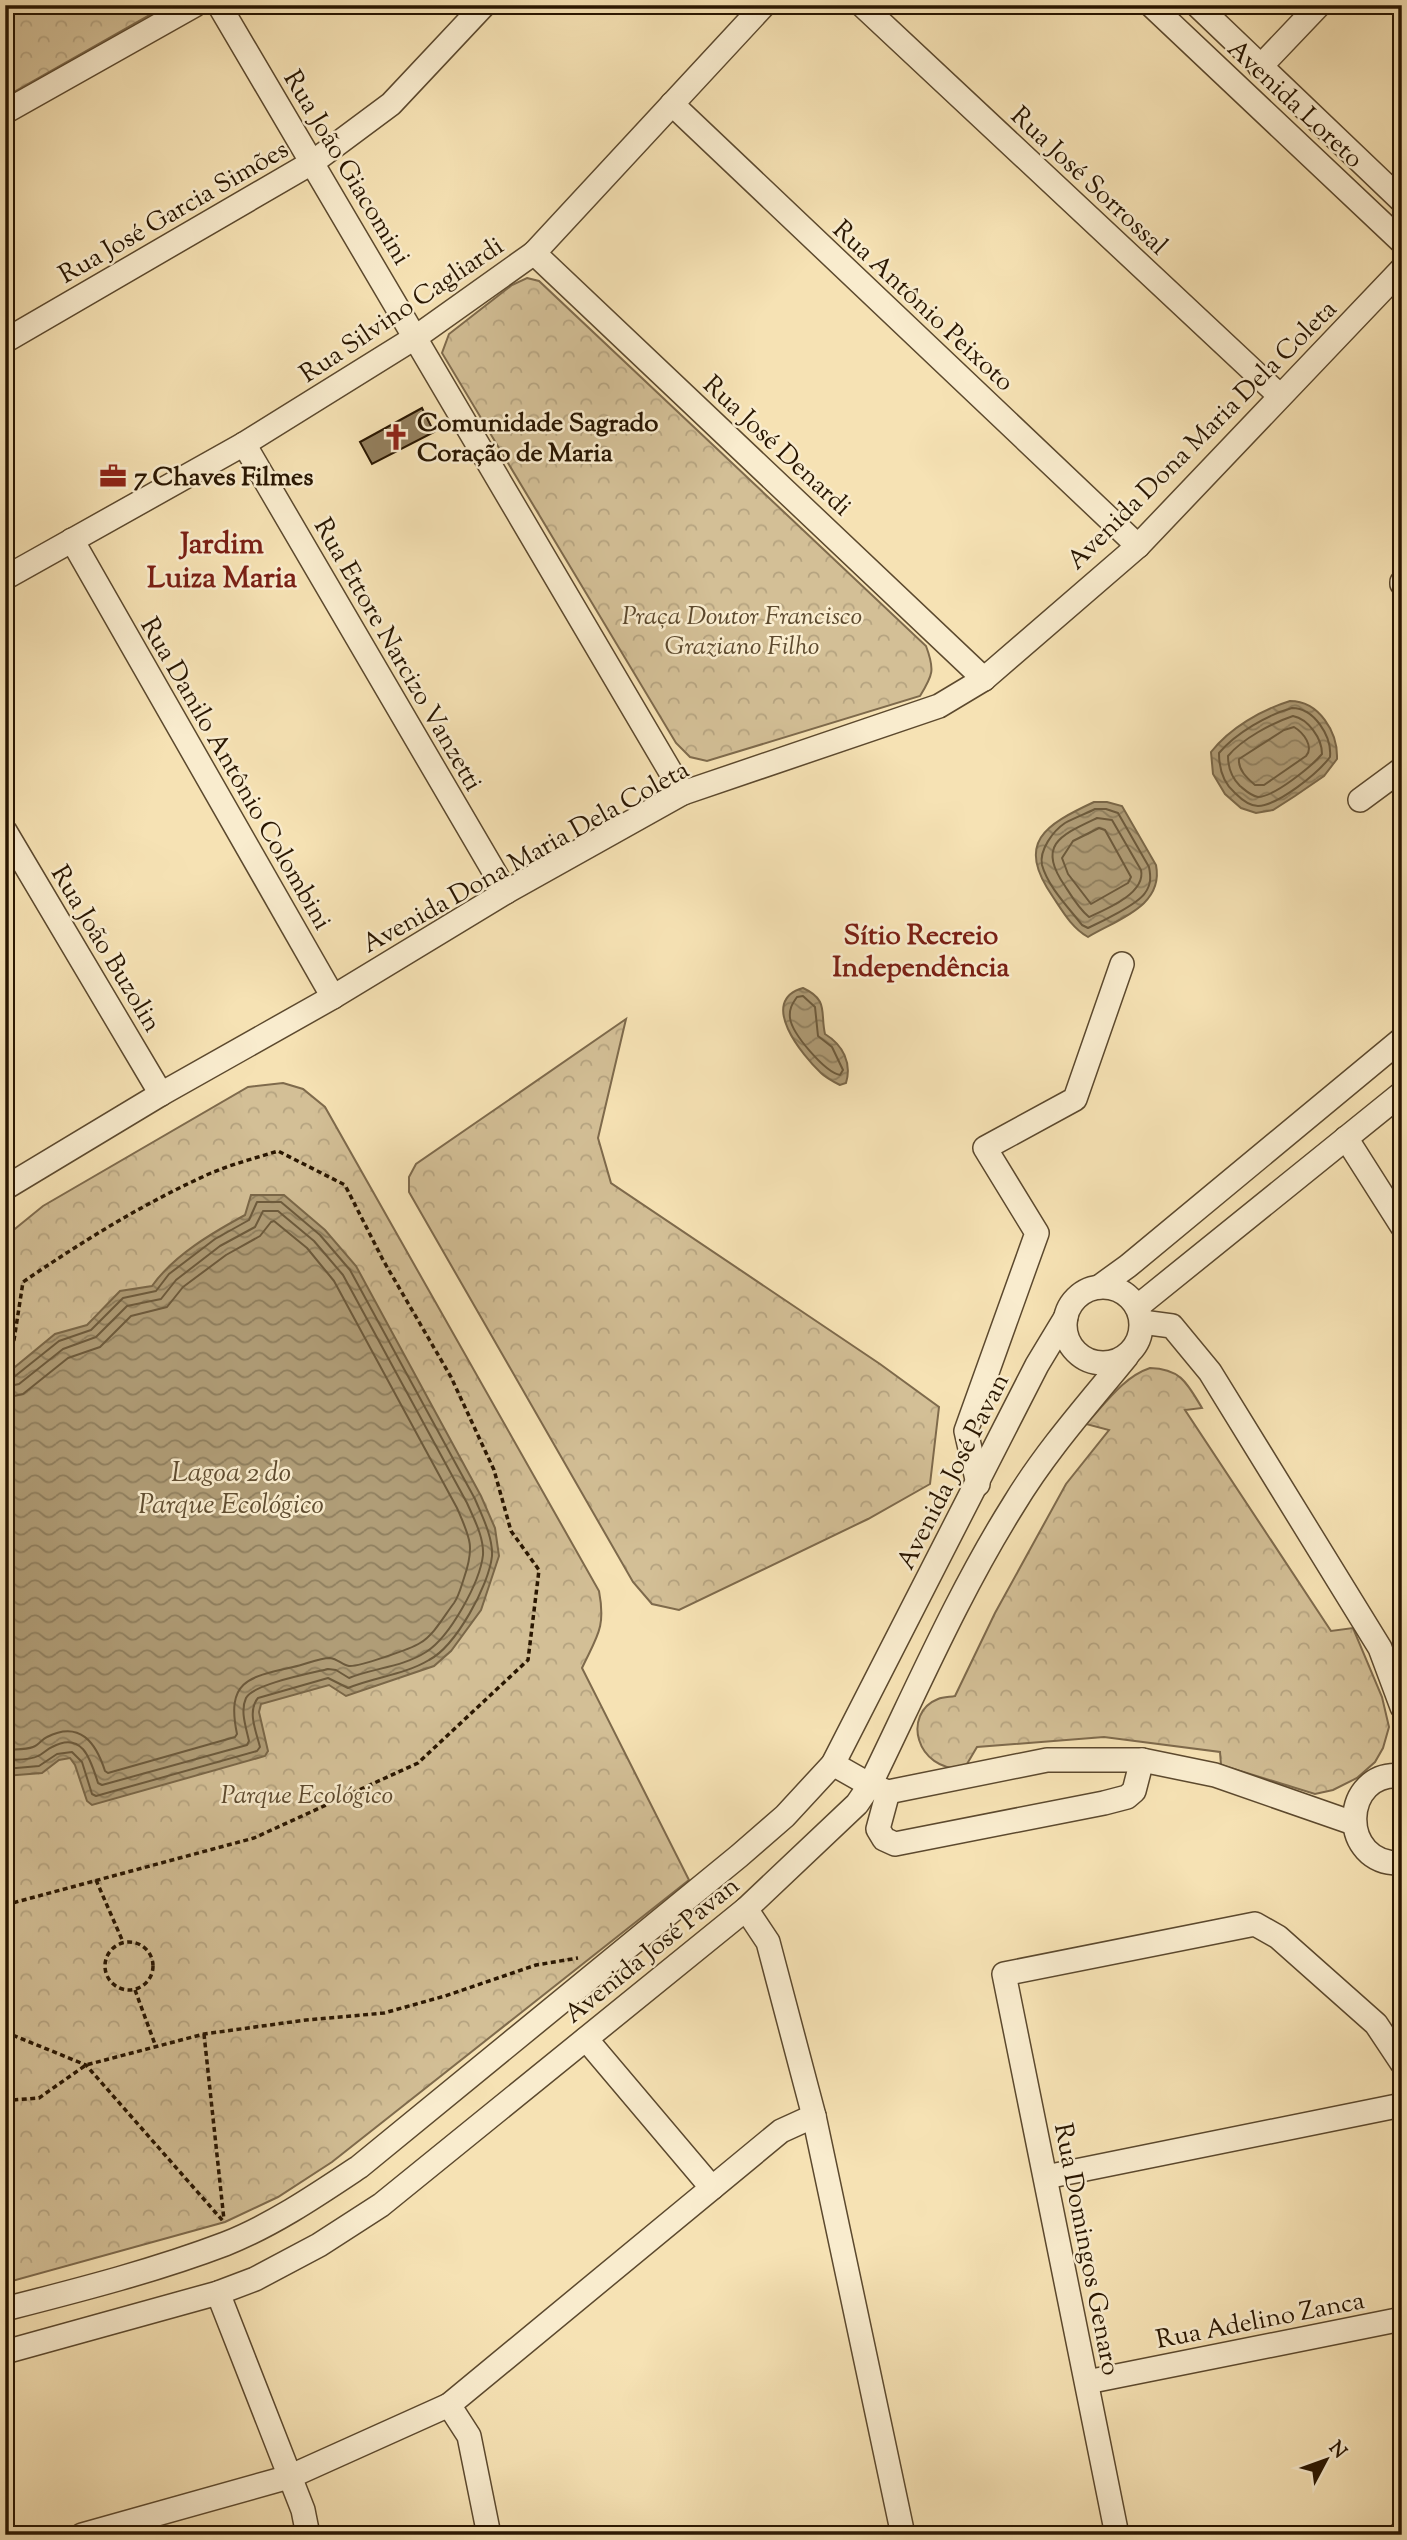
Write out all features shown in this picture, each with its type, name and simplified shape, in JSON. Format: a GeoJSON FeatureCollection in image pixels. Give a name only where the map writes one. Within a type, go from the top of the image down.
{"type":"FeatureCollection","features":[{"type":"Feature","properties":{"kind":"street"},"geometry":{"type":"LineString","coordinates":[[5,112],[195,5]]}},
{"type":"Feature","properties":{"kind":"street","name":"Rua João Giacomini"},"geometry":{"type":"LineString","coordinates":[[219,5],[683,793]]}},
{"type":"Feature","properties":{"kind":"street","name":"Rua José Garcia Simões"},"geometry":{"type":"LineString","coordinates":[[5,341],[313,162],[391,104],[484,5]]}},
{"type":"Feature","properties":{"kind":"street","name":"Rua Silvino Cagliardi"},"geometry":{"type":"LineString","coordinates":[[5,578],[244,444],[416,337],[534,253],[764,5]]}},
{"type":"Feature","properties":{"kind":"street","name":"Rua José Sorrossal"},"geometry":{"type":"LineString","coordinates":[[862,5],[1280,396]]}},
{"type":"Feature","properties":{"kind":"street","name":"Avenida Loreto"},"geometry":{"type":"LineString","coordinates":[[1151,5],[1402,242]]}},
{"type":"Feature","properties":{"kind":"street","name":"Avenida Loreto"},"geometry":{"type":"LineString","coordinates":[[1197,5],[1402,201]]}},
{"type":"Feature","properties":{"kind":"street"},"geometry":{"type":"LineString","coordinates":[[1260,67],[1319,5]]}},
{"type":"Feature","properties":{"kind":"street","name":"Rua Antônio Peixoto"},"geometry":{"type":"LineString","coordinates":[[673,104],[1138,546]]}},
{"type":"Feature","properties":{"kind":"street"},"geometry":{"type":"LineString","coordinates":[[1377,178],[1402,174]]}},
{"type":"Feature","properties":{"kind":"street","name":"Rua José Denardi"},"geometry":{"type":"LineString","coordinates":[[534,253],[984,679]]}},
{"type":"Feature","properties":{"kind":"street","name":"Avenida Dona Maria Dela Coleta"},"geometry":{"type":"LineString","coordinates":[[5,1188],[161,1094],[333,997],[506,892],[683,793],[939,706],[984,679],[1138,546],[1402,269]]}},
{"type":"Feature","properties":{"kind":"street","name":"Rua Ettore Narcizo Vanzetti"},"geometry":{"type":"LineString","coordinates":[[244,444],[506,892]]}},
{"type":"Feature","properties":{"kind":"street","name":"Rua Danilo Antônio Colombini"},"geometry":{"type":"LineString","coordinates":[[72,540],[333,997]]}},
{"type":"Feature","properties":{"kind":"street"},"geometry":{"type":"LineString","coordinates":[[1360,800],[1402,769]]}},
{"type":"Feature","properties":{"kind":"street","name":"Rua João Buzolin"},"geometry":{"type":"LineString","coordinates":[[5,831],[161,1094]]}},
{"type":"Feature","properties":{"kind":"street"},"geometry":{"type":"LineString","coordinates":[[978,1484],[966,1431],[1037,1233],[985,1148],[1075,1099],[1122,964]]}},
{"type":"Feature","properties":{"kind":"street"},"geometry":{"type":"LineString","coordinates":[[1139,1314],[1141,1335],[1136,1346],[1127,1356],[1115,1362],[1102,1364],[1089,1361],[1069,1344],[1065,1331],[1066,1317],[1077,1297],[1087,1290],[1099,1287],[1139,1257],[1402,1038]]}},
{"type":"Feature","properties":{"kind":"street"},"geometry":{"type":"LineString","coordinates":[[1139,1314],[1402,1093]]}},
{"type":"Feature","properties":{"kind":"street"},"geometry":{"type":"LineString","coordinates":[[1346,1138],[1402,1226]]}},
{"type":"Feature","properties":{"kind":"street"},"geometry":{"type":"LineString","coordinates":[[1099,1287],[1121,1291],[1139,1314],[1172,1326],[1210,1372],[1380,1648],[1402,1707]]}},
{"type":"Feature","properties":{"kind":"street","name":"Avenida José Pavan"},"geometry":{"type":"LineString","coordinates":[[5,2309],[121,2279],[227,2243],[300,2207],[359,2167],[785,1816],[833,1764],[1037,1365],[1066,1317]]}},
{"type":"Feature","properties":{"kind":"street","name":"Avenida José Pavan"},"geometry":{"type":"LineString","coordinates":[[5,2352],[218,2293],[255,2279],[319,2245],[381,2204],[746,1909],[858,1804],[879,1788],[968,1586],[1014,1503],[1068,1428],[1127,1356]]}},
{"type":"Feature","properties":{"kind":"street"},"geometry":{"type":"LineString","coordinates":[[833,1764],[879,1788],[1047,1760],[1142,1760],[1214,1775],[1353,1823]]}},
{"type":"Feature","properties":{"kind":"street"},"geometry":{"type":"LineString","coordinates":[[879,1788],[878,1829],[884,1839],[895,1844],[1126,1797],[1134,1791],[1142,1760]]}},
{"type":"Feature","properties":{"kind":"street"},"geometry":{"type":"LineString","coordinates":[[1399,1866],[1378,1859],[1366,1850],[1357,1838],[1353,1823],[1360,1796],[1370,1785],[1382,1778],[1402,1776]]}},
{"type":"Feature","properties":{"kind":"street"},"geometry":{"type":"LineString","coordinates":[[746,1909],[768,1942],[814,2116],[903,2535]]}},
{"type":"Feature","properties":{"kind":"street","name":"Rua Domingos Genaro"},"geometry":{"type":"LineString","coordinates":[[1117,2535],[1004,1974],[1255,1924],[1278,1937],[1376,2024],[1402,2063]]}},
{"type":"Feature","properties":{"kind":"street"},"geometry":{"type":"LineString","coordinates":[[586,2039],[712,2188]]}},
{"type":"Feature","properties":{"kind":"street"},"geometry":{"type":"LineString","coordinates":[[1046,2177],[1402,2105]]}},
{"type":"Feature","properties":{"kind":"street"},"geometry":{"type":"LineString","coordinates":[[82,2535],[122,2529],[289,2477],[449,2405],[781,2131],[814,2116]]}},
{"type":"Feature","properties":{"kind":"street"},"geometry":{"type":"LineString","coordinates":[[218,2293],[303,2510],[308,2535]]}},
{"type":"Feature","properties":{"kind":"street","name":"Rua Adelino Zanca"},"geometry":{"type":"LineString","coordinates":[[1087,2382],[1402,2319]]}},
{"type":"Feature","properties":{"kind":"street"},"geometry":{"type":"LineString","coordinates":[[449,2405],[469,2436],[489,2535]]}},
{"type":"Feature","properties":{"kind":"path"},"geometry":{"type":"LineString","coordinates":[[5,1339],[14,1340],[23,1282],[90,1236],[212,1172],[278,1151],[345,1185],[383,1261],[451,1377],[494,1470],[511,1531],[539,1570],[528,1660],[418,1763],[254,1838],[5,1905]]}},
{"type":"Feature","properties":{"kind":"path"},"geometry":{"type":"LineString","coordinates":[[96,1880],[123,1942]]}},
{"type":"Feature","properties":{"kind":"path"},"geometry":{"type":"LineString","coordinates":[[123,1942],[140,1944],[151,1956],[152,1973],[143,1986],[135,1990],[118,1988],[107,1976],[106,1959],[115,1945],[123,1942]]}},
{"type":"Feature","properties":{"kind":"path"},"geometry":{"type":"LineString","coordinates":[[5,2098],[39,2098],[86,2065],[204,2034],[384,2013],[445,1996],[536,1965],[582,1957]]}},
{"type":"Feature","properties":{"kind":"path"},"geometry":{"type":"LineString","coordinates":[[135,1990],[156,2047]]}},
{"type":"Feature","properties":{"kind":"path"},"geometry":{"type":"LineString","coordinates":[[5,2032],[86,2065],[225,2222],[204,2034]]}},
{"type":"Feature","properties":{"kind":"green space"},"geometry":{"type":"Polygon","coordinates":[[[5,5],[167,5],[5,97],[5,5]]]}},
{"type":"Feature","properties":{"kind":"green space","name":"Praça Doutor Francisco Graziano Filho"},"geometry":{"type":"Polygon","coordinates":[[[527,278],[539,281],[926,646],[931,672],[920,696],[707,761],[690,757],[676,743],[442,353],[449,334],[512,285],[527,278]]]}},
{"type":"Feature","properties":{"kind":"green space"},"geometry":{"type":"Polygon","coordinates":[[[626,1019],[598,1138],[611,1183],[880,1364],[939,1407],[930,1484],[868,1519],[679,1610],[652,1604],[633,1582],[409,1192],[409,1177],[416,1164],[626,1019]]]}},
{"type":"Feature","properties":{"kind":"green space","name":"Parque Ecológico"},"geometry":{"type":"Polygon","coordinates":[[[283,1083],[303,1089],[325,1107],[599,1591],[601,1623],[582,1668],[689,1880],[332,2162],[278,2197],[225,2222],[5,2283],[5,1237],[43,1206],[248,1087],[283,1083]]]}},
{"type":"Feature","properties":{"kind":"green space"},"geometry":{"type":"Polygon","coordinates":[[[1150,1368],[1169,1371],[1182,1379],[1192,1391],[1202,1408],[1185,1410],[1331,1631],[1353,1628],[1382,1697],[1389,1727],[1383,1748],[1375,1762],[1357,1778],[1333,1790],[1315,1794],[1221,1765],[1220,1752],[1104,1737],[977,1747],[964,1769],[947,1767],[934,1761],[919,1740],[917,1728],[920,1716],[927,1706],[938,1699],[955,1696],[995,1613],[1066,1484],[1109,1430],[1086,1424],[1123,1384],[1150,1368]]]}},
{"type":"Feature","properties":{"kind":"water"},"geometry":{"type":"Polygon","coordinates":[[[1290,701],[1310,706],[1325,720],[1334,739],[1337,759],[1324,776],[1273,810],[1256,813],[1241,808],[1225,794],[1213,774],[1211,752],[1227,735],[1247,721],[1290,701]]]}},
{"type":"Feature","properties":{"kind":"water"},"geometry":{"type":"Polygon","coordinates":[[[1094,802],[1122,806],[1156,865],[1157,879],[1153,891],[1136,910],[1088,937],[1068,919],[1053,897],[1036,862],[1036,849],[1049,828],[1094,802]]]}},
{"type":"Feature","properties":{"kind":"water"},"geometry":{"type":"Polygon","coordinates":[[[803,988],[817,997],[822,1007],[825,1034],[837,1043],[844,1055],[848,1068],[846,1083],[840,1085],[821,1073],[795,1042],[788,1029],[784,1004],[790,995],[803,988]]]}},
{"type":"Feature","properties":{"kind":"water","name":"Lagoa 2 do Parque Ecológico"},"geometry":{"type":"Polygon","coordinates":[[[251,1195],[284,1195],[325,1230],[356,1266],[481,1496],[495,1528],[499,1556],[481,1610],[451,1651],[434,1666],[346,1696],[329,1685],[261,1704],[259,1712],[268,1751],[265,1756],[92,1805],[87,1801],[70,1758],[59,1760],[42,1773],[5,1776],[5,1372],[10,1371],[55,1334],[87,1325],[120,1291],[152,1286],[182,1255],[245,1215],[251,1195]]]}},
{"type":"Feature","properties":{"kind":"building","name":"Comunidade Sagrado Coração de Maria"},"geometry":{"type":"Polygon","coordinates":[[[422,408],[434,432],[372,464],[360,442],[422,408]]]}},
{"type":"Feature","properties":{"kind":"building","name":"7 Chaves Filmes"},"geometry":{"type":"Polygon","coordinates":[[[117,465],[125,480],[110,488],[101,473],[117,465]]]}},
{"type":"Feature","properties":{"kind":"place","name":"Comunidade Sagrado Coração de Maria"},"geometry":{"type":"Point","coordinates":[396,437]}},
{"type":"Feature","properties":{"kind":"place","name":"7 Chaves Filmes"},"geometry":{"type":"Point","coordinates":[113,476]}},
{"type":"Feature","properties":{"kind":"district","name":"Jardim Luiza Maria"},"geometry":{"type":"Point","coordinates":[222,560]}},
{"type":"Feature","properties":{"kind":"district","name":"Sítio Recreio Independência"},"geometry":{"type":"Point","coordinates":[921,950]}}]}
